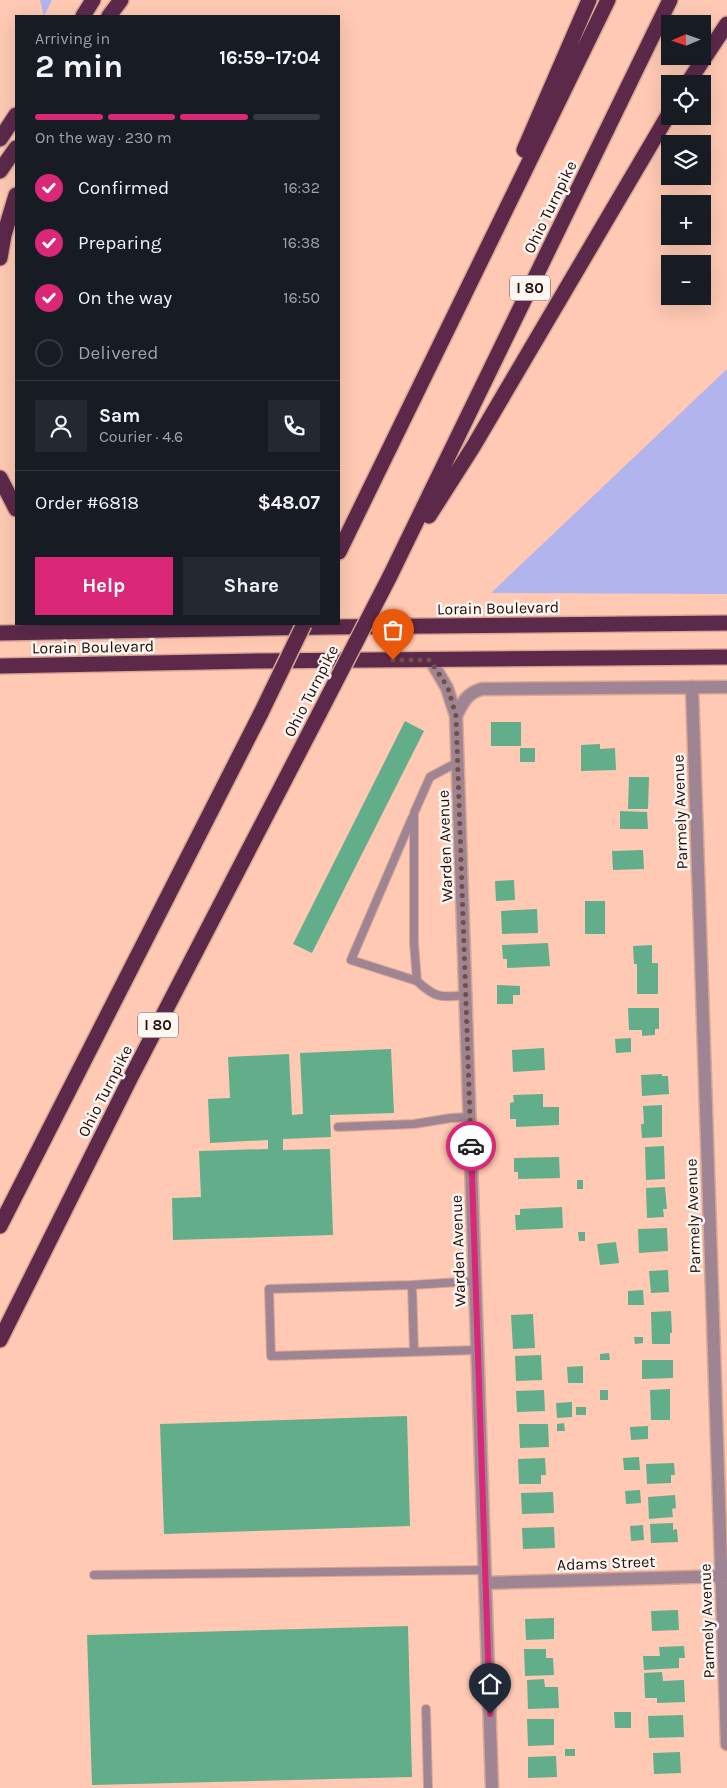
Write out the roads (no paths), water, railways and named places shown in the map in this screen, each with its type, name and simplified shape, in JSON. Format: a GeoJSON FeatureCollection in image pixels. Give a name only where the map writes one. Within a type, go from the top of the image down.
{"type":"FeatureCollection","features":[{"type":"Feature","properties":{"kind":"highway"},"geometry":{"type":"LineString","coordinates":[[84,15],[94,0]]}},
{"type":"Feature","properties":{"kind":"highway"},"geometry":{"type":"LineString","coordinates":[[110,15],[121,0]]}},
{"type":"Feature","properties":{"kind":"highway"},"geometry":{"type":"LineString","coordinates":[[476,270],[541,108],[590,0]]}},
{"type":"Feature","properties":{"kind":"highway"},"geometry":{"type":"LineString","coordinates":[[340,550],[608,0]]}},
{"type":"Feature","properties":{"kind":"highway","name":"Ohio Turnpike"},"geometry":{"type":"LineString","coordinates":[[0,1340],[131,1077],[390,576],[670,0]]}},
{"type":"Feature","properties":{"kind":"highway"},"geometry":{"type":"LineString","coordinates":[[693,75],[727,24]]}},
{"type":"Feature","properties":{"kind":"highway"},"geometry":{"type":"LineString","coordinates":[[0,139],[15,116]]}},
{"type":"Feature","properties":{"kind":"highway"},"geometry":{"type":"LineString","coordinates":[[390,576],[473,447],[662,125]]}},
{"type":"Feature","properties":{"kind":"highway"},"geometry":{"type":"LineString","coordinates":[[0,171],[15,149]]}},
{"type":"Feature","properties":{"kind":"highway"},"geometry":{"type":"LineString","coordinates":[[0,258],[4,235],[15,198]]}},
{"type":"Feature","properties":{"kind":"highway"},"geometry":{"type":"LineString","coordinates":[[0,478],[15,507]]}},
{"type":"Feature","properties":{"kind":"highway","name":"Lorain Boulevard"},"geometry":{"type":"LineString","coordinates":[[0,633],[727,623]]}},
{"type":"Feature","properties":{"kind":"highway"},"geometry":{"type":"LineString","coordinates":[[302,625],[328,627]]}},
{"type":"Feature","properties":{"kind":"highway","name":"Ohio Turnpike"},"geometry":{"type":"LineString","coordinates":[[0,1226],[261,713],[304,625]]}},
{"type":"Feature","properties":{"kind":"highway","name":"Lorain Boulevard"},"geometry":{"type":"LineString","coordinates":[[0,666],[727,656]]}},
{"type":"Feature","properties":{"kind":"street","name":"Warden Avenue"},"geometry":{"type":"LineString","coordinates":[[430,660],[448,688],[456,716],[492,1788]]}},
{"type":"Feature","properties":{"kind":"street","name":"Parmely Avenue"},"geometry":{"type":"LineString","coordinates":[[692,687],[724,1576],[727,1744]]}},
{"type":"Feature","properties":{"kind":"street"},"geometry":{"type":"LineString","coordinates":[[456,716],[468,696],[482,690],[727,687]]}},
{"type":"Feature","properties":{"kind":"street","name":"Adams Street"},"geometry":{"type":"LineString","coordinates":[[486,1577],[724,1576]]}},
{"type":"Feature","properties":{"kind":"lane"},"geometry":{"type":"LineString","coordinates":[[458,762],[430,777],[352,960],[416,981],[431,994],[447,997],[466,995]]}},
{"type":"Feature","properties":{"kind":"lane"},"geometry":{"type":"LineString","coordinates":[[414,813],[414,943],[416,981]]}},
{"type":"Feature","properties":{"kind":"lane"},"geometry":{"type":"LineString","coordinates":[[338,1127],[414,1124],[470,1117]]}},
{"type":"Feature","properties":{"kind":"lane"},"geometry":{"type":"LineString","coordinates":[[476,1281],[269,1288],[271,1356],[478,1350]]}},
{"type":"Feature","properties":{"kind":"lane"},"geometry":{"type":"LineString","coordinates":[[412,1284],[414,1352]]}},
{"type":"Feature","properties":{"kind":"lane"},"geometry":{"type":"LineString","coordinates":[[94,1575],[486,1577]]}},
{"type":"Feature","properties":{"kind":"lane"},"geometry":{"type":"LineString","coordinates":[[426,1708],[428,1788]]}}]}
